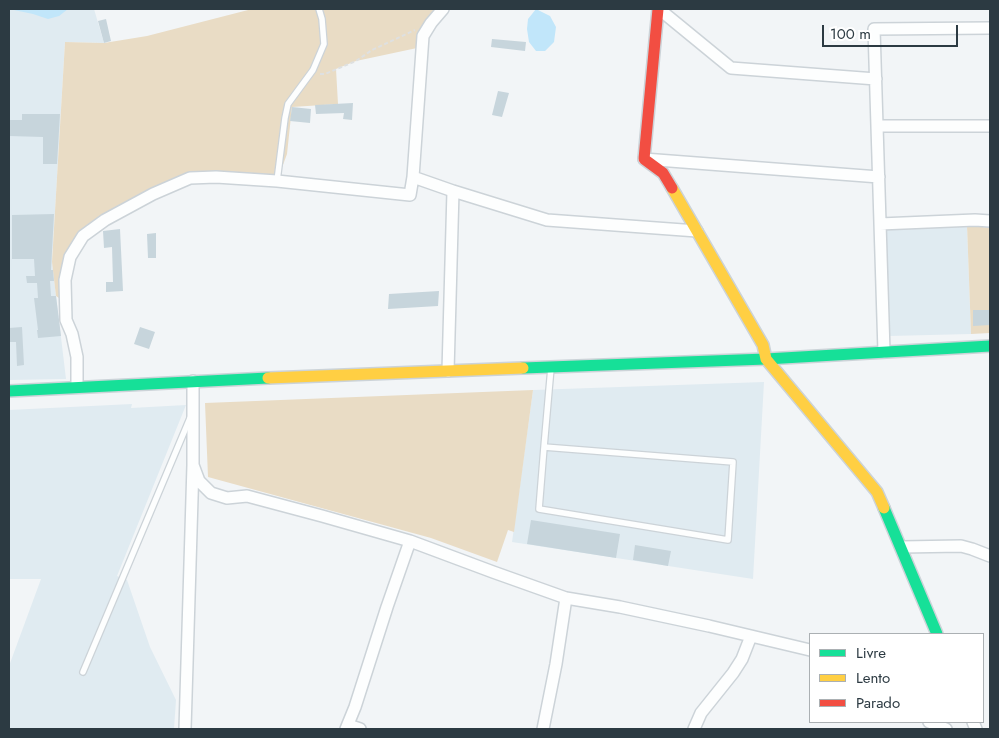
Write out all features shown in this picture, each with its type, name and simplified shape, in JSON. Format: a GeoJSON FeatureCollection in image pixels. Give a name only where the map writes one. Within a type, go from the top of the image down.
{"type":"FeatureCollection","features":[{"type":"Feature","properties":{"kind":"street"},"geometry":{"type":"LineString","coordinates":[[77,387],[77,357],[72,334],[66,320],[65,280],[70,257],[83,236],[104,220],[153,194],[190,178],[216,177],[277,181],[410,195],[413,177],[423,36],[443,9]]}},
{"type":"Feature","properties":{"kind":"street"},"geometry":{"type":"LineString","coordinates":[[658,9],[731,68],[876,79]]}},
{"type":"Feature","properties":{"kind":"street"},"geometry":{"type":"LineString","coordinates":[[644,159],[658,9]]}},
{"type":"Feature","properties":{"kind":"street"},"geometry":{"type":"LineString","coordinates":[[884,352],[874,29],[990,28]]}},
{"type":"Feature","properties":{"kind":"street"},"geometry":{"type":"LineString","coordinates":[[877,126],[990,126]]}},
{"type":"Feature","properties":{"kind":"street"},"geometry":{"type":"LineString","coordinates":[[644,159],[879,177]]}},
{"type":"Feature","properties":{"kind":"street"},"geometry":{"type":"LineString","coordinates":[[644,159],[663,173],[763,345],[766,359],[877,492],[937,633]]}},
{"type":"Feature","properties":{"kind":"street"},"geometry":{"type":"LineString","coordinates":[[413,177],[547,220],[697,231]]}},
{"type":"Feature","properties":{"kind":"street"},"geometry":{"type":"LineString","coordinates":[[448,371],[453,191]]}},
{"type":"Feature","properties":{"kind":"street"},"geometry":{"type":"LineString","coordinates":[[880,224],[990,221]]}},
{"type":"Feature","properties":{"kind":"street"},"geometry":{"type":"LineString","coordinates":[[9,391],[193,381],[766,359],[990,346]]}},
{"type":"Feature","properties":{"kind":"street"},"geometry":{"type":"LineString","coordinates":[[185,729],[193,465],[193,381]]}},
{"type":"Feature","properties":{"kind":"street"},"geometry":{"type":"LineString","coordinates":[[193,465],[199,481],[210,493],[227,498],[247,496],[410,541],[566,598],[620,607],[809,650]]}},
{"type":"Feature","properties":{"kind":"street"},"geometry":{"type":"LineString","coordinates":[[360,729],[347,727],[410,541]]}},
{"type":"Feature","properties":{"kind":"street"},"geometry":{"type":"LineString","coordinates":[[900,547],[961,546],[990,556]]}},
{"type":"Feature","properties":{"kind":"street"},"geometry":{"type":"LineString","coordinates":[[543,729],[556,664],[566,598]]}},
{"type":"Feature","properties":{"kind":"street"},"geometry":{"type":"LineString","coordinates":[[694,729],[701,713],[742,659],[751,636]]}},
{"type":"Feature","properties":{"kind":"street"},"geometry":{"type":"LineString","coordinates":[[931,723],[946,729]]}},
{"type":"Feature","properties":{"kind":"lane"},"geometry":{"type":"LineString","coordinates":[[277,181],[288,104],[312,70],[324,44],[322,19],[319,9]]}},
{"type":"Feature","properties":{"kind":"lane"},"geometry":{"type":"LineString","coordinates":[[544,447],[733,462],[728,540],[539,509],[544,447],[551,367]]}},
{"type":"Feature","properties":{"kind":"lane"},"geometry":{"type":"LineString","coordinates":[[83,672],[192,411]]}},
{"type":"Feature","properties":{"kind":"path"},"geometry":{"type":"LineString","coordinates":[[312,70],[319,74],[325,74],[356,62],[372,50],[431,23]]}},
{"type":"Feature","properties":{"kind":"shaded area"},"geometry":{"type":"Polygon","coordinates":[[[9,9],[94,9],[104,43],[65,42],[52,262],[66,379],[9,380],[9,9]]]}},
{"type":"Feature","properties":{"kind":"shaded area"},"geometry":{"type":"Polygon","coordinates":[[[252,9],[443,9],[417,48],[356,61],[336,69],[338,104],[292,107],[287,154],[277,181],[190,178],[105,220],[70,257],[65,302],[56,296],[52,262],[65,42],[104,43],[147,36],[252,9]]]}},
{"type":"Feature","properties":{"kind":"shaded area"},"geometry":{"type":"Polygon","coordinates":[[[967,225],[971,334],[889,336],[886,228],[967,225]]]}},
{"type":"Feature","properties":{"kind":"shaded area"},"geometry":{"type":"Polygon","coordinates":[[[967,225],[990,228],[990,333],[971,334],[967,225]]]}},
{"type":"Feature","properties":{"kind":"shaded area"},"geometry":{"type":"Polygon","coordinates":[[[764,382],[753,579],[512,542],[533,390],[764,382]]]}},
{"type":"Feature","properties":{"kind":"shaded area"},"geometry":{"type":"Polygon","coordinates":[[[533,390],[514,532],[508,530],[497,562],[431,538],[208,477],[205,403],[533,390]]]}},
{"type":"Feature","properties":{"kind":"shaded area"},"geometry":{"type":"Polygon","coordinates":[[[132,404],[131,408],[186,405],[117,576],[127,580],[150,647],[176,700],[174,729],[9,729],[9,666],[41,579],[9,579],[9,410],[132,404]]]}},
{"type":"Feature","properties":{"kind":"water"},"geometry":{"type":"Polygon","coordinates":[[[9,9],[68,9],[59,16],[48,19],[9,9]]]}},
{"type":"Feature","properties":{"kind":"water"},"geometry":{"type":"Polygon","coordinates":[[[536,9],[550,16],[556,27],[554,42],[545,51],[536,51],[529,42],[528,19],[536,9]]]}},
{"type":"Feature","properties":{"kind":"building"},"geometry":{"type":"Polygon","coordinates":[[[106,19],[111,41],[104,43],[98,21],[106,19]]]}},
{"type":"Feature","properties":{"kind":"building"},"geometry":{"type":"Polygon","coordinates":[[[492,39],[526,42],[525,51],[491,47],[492,39]]]}},
{"type":"Feature","properties":{"kind":"building"},"geometry":{"type":"Polygon","coordinates":[[[498,91],[509,93],[502,117],[492,115],[498,91]]]}},
{"type":"Feature","properties":{"kind":"building"},"geometry":{"type":"Polygon","coordinates":[[[353,103],[352,120],[343,119],[344,113],[316,114],[315,105],[353,103]]]}},
{"type":"Feature","properties":{"kind":"building"},"geometry":{"type":"Polygon","coordinates":[[[292,107],[311,109],[310,123],[290,121],[292,107]]]}},
{"type":"Feature","properties":{"kind":"building"},"geometry":{"type":"Polygon","coordinates":[[[22,114],[60,114],[57,164],[43,164],[43,137],[9,136],[9,120],[22,120],[22,114]]]}},
{"type":"Feature","properties":{"kind":"building"},"geometry":{"type":"Polygon","coordinates":[[[54,214],[51,270],[53,270],[54,281],[50,281],[51,296],[56,296],[61,336],[38,338],[34,298],[38,298],[37,283],[27,283],[26,276],[35,276],[34,259],[12,259],[12,215],[54,214]]]}},
{"type":"Feature","properties":{"kind":"building"},"geometry":{"type":"Polygon","coordinates":[[[120,229],[123,291],[106,292],[106,282],[113,282],[112,247],[104,248],[103,231],[120,229]]]}},
{"type":"Feature","properties":{"kind":"building"},"geometry":{"type":"Polygon","coordinates":[[[156,233],[156,258],[148,258],[147,234],[156,233]]]}},
{"type":"Feature","properties":{"kind":"building"},"geometry":{"type":"Polygon","coordinates":[[[439,291],[438,306],[388,309],[389,294],[439,291]]]}},
{"type":"Feature","properties":{"kind":"building"},"geometry":{"type":"Polygon","coordinates":[[[973,310],[990,310],[990,325],[973,326],[973,310]]]}},
{"type":"Feature","properties":{"kind":"building"},"geometry":{"type":"Polygon","coordinates":[[[22,327],[24,365],[17,366],[16,342],[9,342],[9,328],[22,327]]]}},
{"type":"Feature","properties":{"kind":"building"},"geometry":{"type":"Polygon","coordinates":[[[140,327],[155,332],[149,349],[134,344],[140,327]]]}},
{"type":"Feature","properties":{"kind":"building"},"geometry":{"type":"Polygon","coordinates":[[[531,520],[620,534],[616,558],[527,544],[531,520]]]}},
{"type":"Feature","properties":{"kind":"building"},"geometry":{"type":"Polygon","coordinates":[[[635,545],[671,551],[668,566],[633,560],[635,545]]]}},
{"type":"Feature","properties":{"kind":"traffic: fast"},"geometry":{"type":"LineString","coordinates":[[523,368],[766,359],[990,346]]}},
{"type":"Feature","properties":{"kind":"traffic: fast"},"geometry":{"type":"LineString","coordinates":[[9,391],[268,378]]}},
{"type":"Feature","properties":{"kind":"traffic: fast"},"geometry":{"type":"LineString","coordinates":[[884,508],[937,633]]}},
{"type":"Feature","properties":{"kind":"traffic: slow"},"geometry":{"type":"LineString","coordinates":[[672,188],[763,345],[766,359],[877,492],[884,508]]}},
{"type":"Feature","properties":{"kind":"traffic: slow"},"geometry":{"type":"LineString","coordinates":[[268,378],[523,368]]}},
{"type":"Feature","properties":{"kind":"traffic: jam"},"geometry":{"type":"LineString","coordinates":[[658,9],[644,159],[663,173],[672,188]]}}]}
